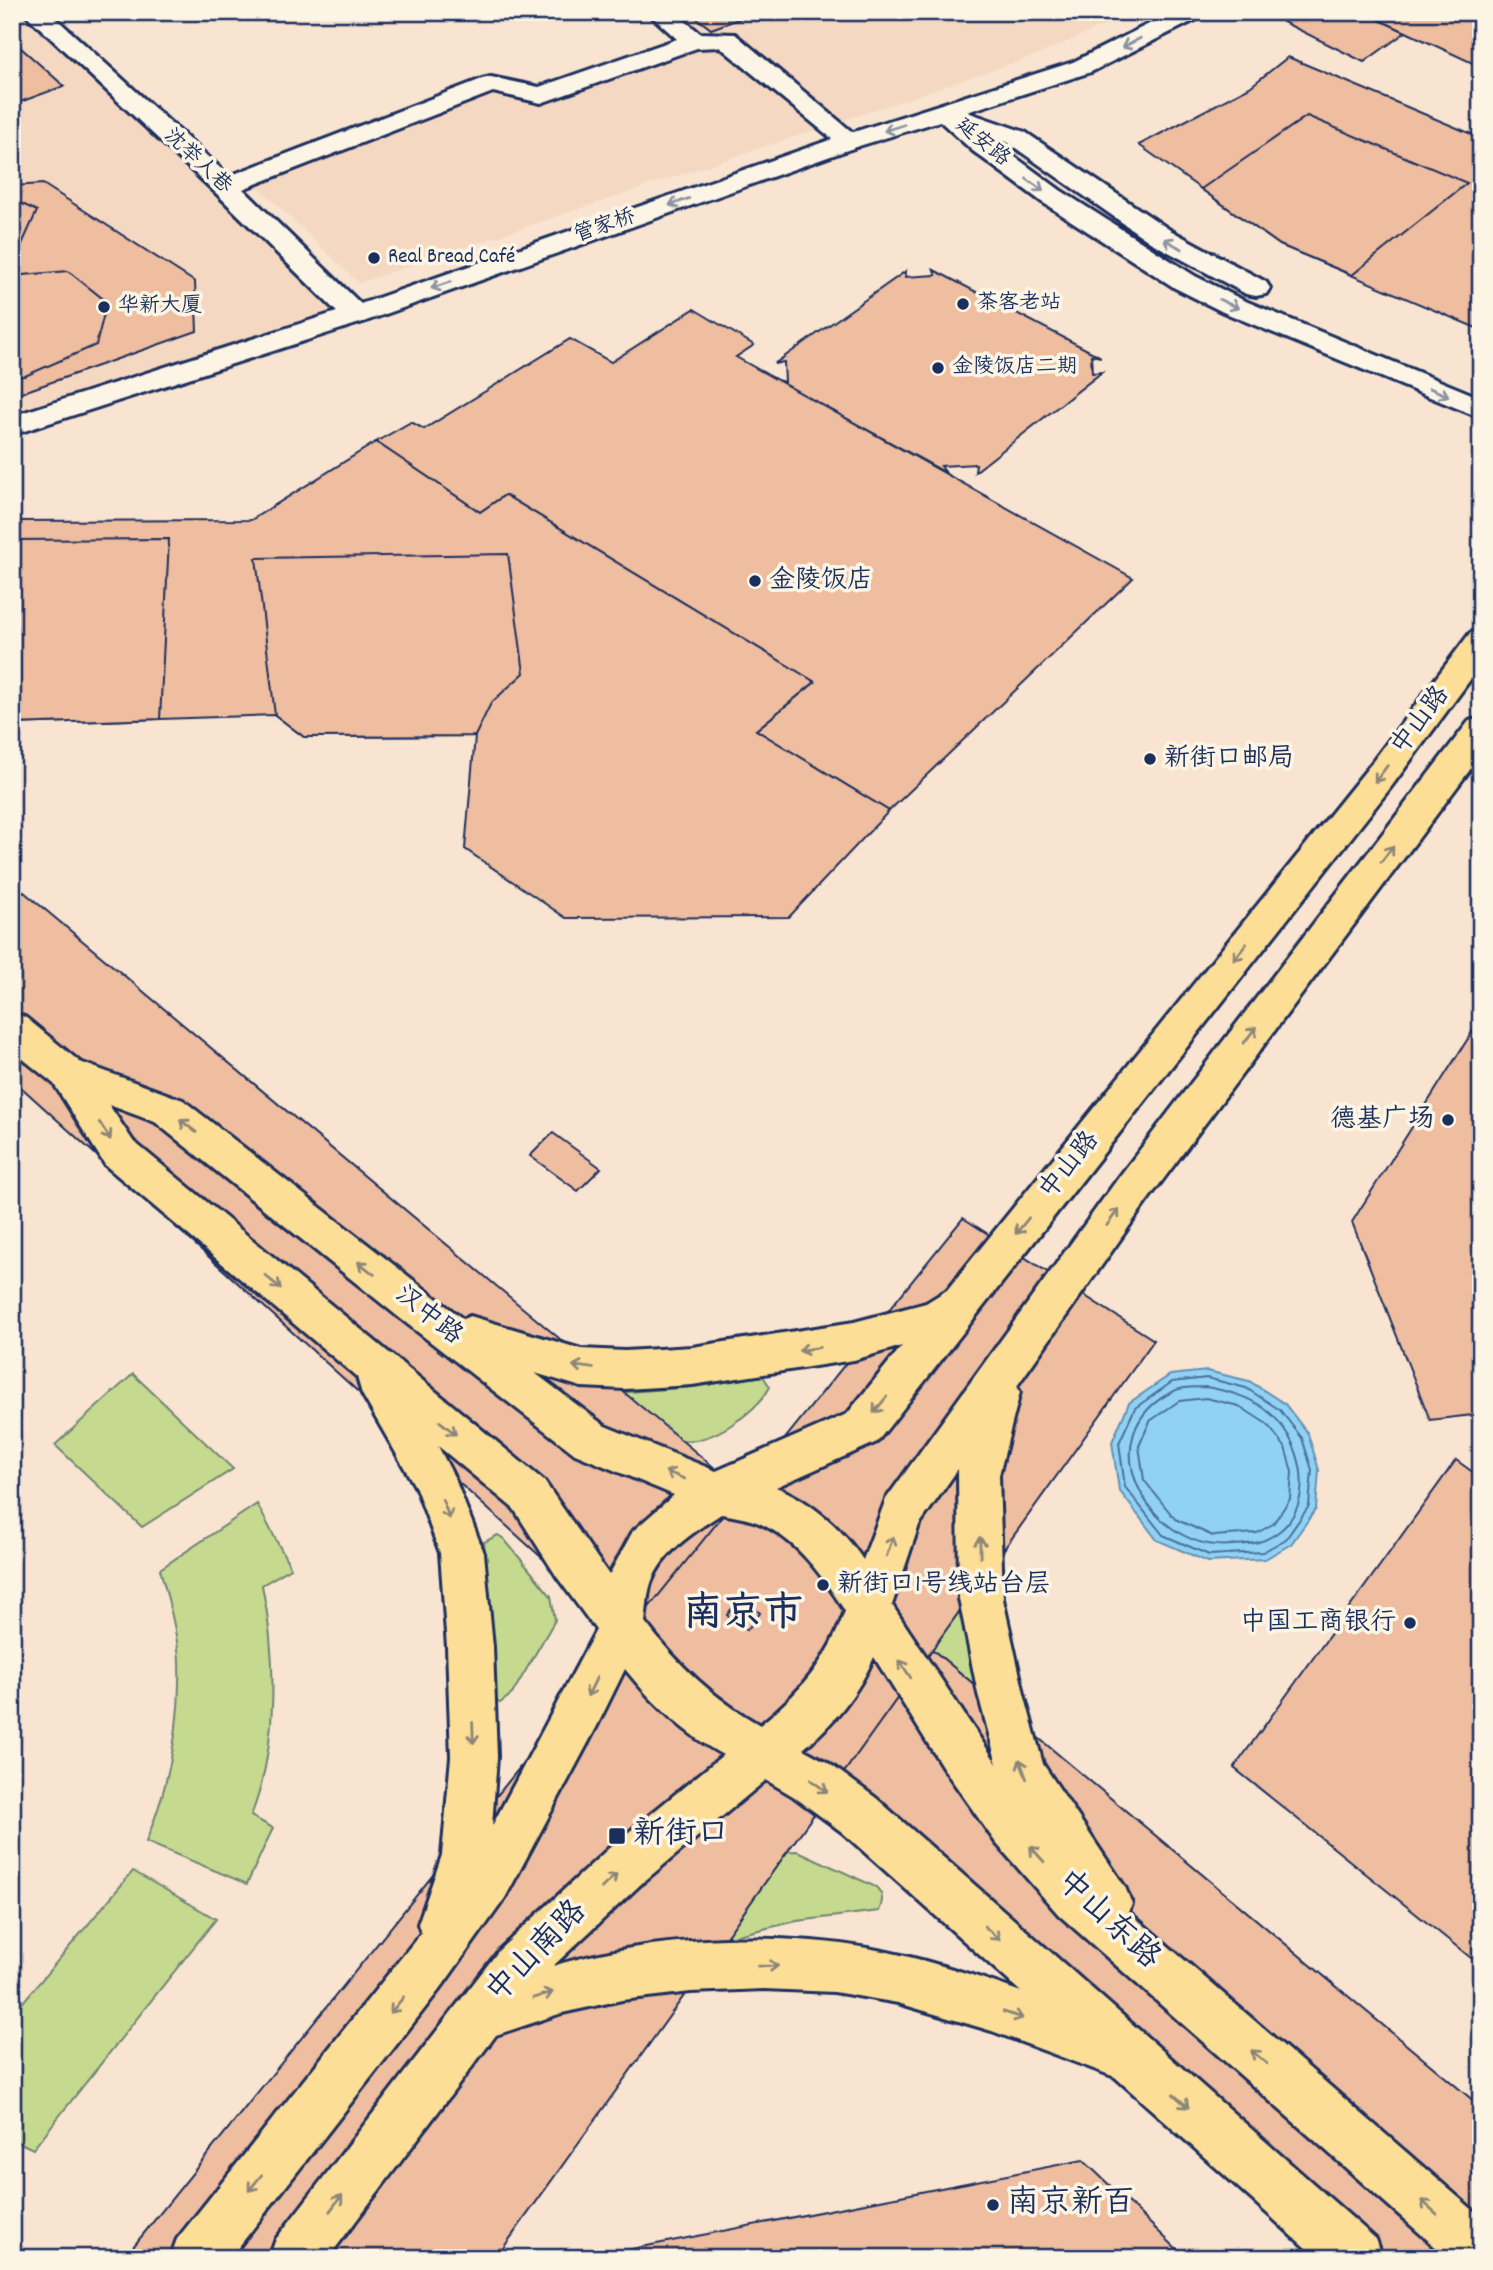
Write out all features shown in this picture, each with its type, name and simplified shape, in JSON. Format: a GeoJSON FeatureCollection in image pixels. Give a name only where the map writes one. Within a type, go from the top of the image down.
{"type":"FeatureCollection","features":[{"type":"Feature","properties":{"kind":"main road","name":"中山路"},"geometry":{"type":"LineString","coordinates":[[622,1626],[630,1578],[648,1546],[677,1518],[717,1492],[862,1428],[1379,778],[1481,641]]}},
{"type":"Feature","properties":{"kind":"main road","name":"中山路"},"geometry":{"type":"LineString","coordinates":[[828,1692],[852,1655],[901,1514],[1133,1189],[1481,730]]}},
{"type":"Feature","properties":{"kind":"main road","name":"汉中路"},"geometry":{"type":"LineString","coordinates":[[12,1028],[67,1073],[119,1153],[368,1363],[529,1494],[573,1562],[622,1626]]}},
{"type":"Feature","properties":{"kind":"main road","name":"汉中路"},"geometry":{"type":"LineString","coordinates":[[67,1073],[169,1111],[415,1306],[590,1440],[717,1492],[768,1504],[805,1527]]}},
{"type":"Feature","properties":{"kind":"main road"},"geometry":{"type":"LineString","coordinates":[[415,1306],[469,1334],[525,1353],[581,1368],[625,1370],[692,1366],[854,1341],[937,1318],[965,1297]]}},
{"type":"Feature","properties":{"kind":"main road"},"geometry":{"type":"LineString","coordinates":[[1027,1338],[1001,1386],[978,1475],[981,1599],[1001,1694],[1023,1774],[1106,1901],[1175,1983]]}},
{"type":"Feature","properties":{"kind":"main road"},"geometry":{"type":"LineString","coordinates":[[368,1363],[435,1479],[462,1553],[470,1647],[474,1757],[466,1855],[426,1968]]}},
{"type":"Feature","properties":{"kind":"main road","name":"中山东路"},"geometry":{"type":"LineString","coordinates":[[805,1527],[839,1562],[958,1750],[1013,1826],[1076,1898],[1481,2252]]}},
{"type":"Feature","properties":{"kind":"main road"},"geometry":{"type":"LineString","coordinates":[[195,2258],[426,1968],[488,1881],[581,1710],[622,1626],[643,1656],[680,1696],[718,1727],[810,1779],[859,1815],[1357,2258]]}},
{"type":"Feature","properties":{"kind":"main road","name":"中山南路"},"geometry":{"type":"LineString","coordinates":[[295,2258],[517,1966],[625,1866],[792,1729],[828,1692]]}},
{"type":"Feature","properties":{"kind":"main road"},"geometry":{"type":"LineString","coordinates":[[478,2016],[589,1981],[671,1968],[807,1965],[866,1972],[938,1989],[1134,2060]]}},
{"type":"Feature","properties":{"kind":"street","name":"沈举人巷"},"geometry":{"type":"LineString","coordinates":[[35,12],[225,187],[356,315]]}},
{"type":"Feature","properties":{"kind":"street"},"geometry":{"type":"LineString","coordinates":[[659,12],[694,41]]}},
{"type":"Feature","properties":{"kind":"street","name":"管家桥"},"geometry":{"type":"LineString","coordinates":[[12,426],[356,315],[850,141],[1082,67],[1192,12]]}},
{"type":"Feature","properties":{"kind":"street"},"geometry":{"type":"LineString","coordinates":[[225,187],[491,84],[541,95],[694,41],[726,39],[850,141]]}},
{"type":"Feature","properties":{"kind":"street","name":"延安路"},"geometry":{"type":"LineString","coordinates":[[944,111],[1016,137],[1160,236],[1215,268],[1263,292],[1481,383]]}},
{"type":"Feature","properties":{"kind":"street","name":"延安路"},"geometry":{"type":"LineString","coordinates":[[944,111],[982,146],[1041,189],[1185,282],[1233,306],[1481,409]]}},
{"type":"Feature","properties":{"kind":"shaded area"},"geometry":{"type":"Polygon","coordinates":[[[12,12],[32,12],[356,315],[12,426],[12,12]]]}},
{"type":"Feature","properties":{"kind":"shaded area"},"geometry":{"type":"Polygon","coordinates":[[[659,12],[1133,12],[1040,54],[359,283],[249,178],[491,84],[541,95],[693,41],[659,12]]]}},
{"type":"Feature","properties":{"kind":"green space"},"geometry":{"type":"Polygon","coordinates":[[[133,1374],[233,1469],[142,1527],[55,1445],[133,1374]]]}},
{"type":"Feature","properties":{"kind":"green space"},"geometry":{"type":"Polygon","coordinates":[[[763,1376],[770,1387],[753,1408],[731,1425],[696,1440],[681,1440],[655,1429],[615,1393],[693,1387],[763,1376]]]}},
{"type":"Feature","properties":{"kind":"green space"},"geometry":{"type":"Polygon","coordinates":[[[257,1504],[291,1568],[262,1585],[270,1642],[272,1702],[266,1761],[251,1816],[273,1828],[247,1884],[146,1842],[167,1777],[178,1709],[177,1641],[160,1569],[257,1504]]]}},
{"type":"Feature","properties":{"kind":"green space"},"geometry":{"type":"Polygon","coordinates":[[[498,1535],[551,1596],[555,1620],[512,1694],[500,1703],[491,1698],[491,1614],[484,1542],[498,1535]]]}},
{"type":"Feature","properties":{"kind":"green space"},"geometry":{"type":"Polygon","coordinates":[[[960,1557],[994,1725],[930,1665],[942,1566],[960,1557]]]}},
{"type":"Feature","properties":{"kind":"green space"},"geometry":{"type":"Polygon","coordinates":[[[798,1851],[876,1887],[882,1898],[879,1911],[797,1921],[708,1942],[772,1852],[798,1851]]]}},
{"type":"Feature","properties":{"kind":"green space"},"geometry":{"type":"Polygon","coordinates":[[[133,1871],[216,1919],[33,2149],[12,2139],[12,2015],[133,1871]]]}},
{"type":"Feature","properties":{"kind":"water"},"geometry":{"type":"Polygon","coordinates":[[[1207,1371],[1249,1381],[1285,1404],[1308,1434],[1319,1470],[1316,1509],[1291,1544],[1265,1559],[1208,1562],[1157,1540],[1119,1490],[1112,1442],[1129,1403],[1170,1375],[1207,1371]]]}},
{"type":"Feature","properties":{"kind":"building"},"geometry":{"type":"Polygon","coordinates":[[[689,12],[758,12],[711,29],[689,12]]]}},
{"type":"Feature","properties":{"kind":"building"},"geometry":{"type":"Polygon","coordinates":[[[1286,12],[1362,12],[1406,32],[1364,62],[1275,18],[1286,12]]]}},
{"type":"Feature","properties":{"kind":"building"},"geometry":{"type":"Polygon","coordinates":[[[1362,12],[1481,12],[1481,67],[1406,32],[1362,12]]]}},
{"type":"Feature","properties":{"kind":"building"},"geometry":{"type":"Polygon","coordinates":[[[12,40],[64,86],[12,105],[12,40]]]}},
{"type":"Feature","properties":{"kind":"building"},"geometry":{"type":"Polygon","coordinates":[[[1288,57],[1481,138],[1481,330],[1280,245],[1139,145],[1250,87],[1288,57]]]}},
{"type":"Feature","properties":{"kind":"building"},"geometry":{"type":"Polygon","coordinates":[[[1307,116],[1467,183],[1352,275],[1280,245],[1201,189],[1307,116]]]}},
{"type":"Feature","properties":{"kind":"building","name":"华新大厦"},"geometry":{"type":"Polygon","coordinates":[[[43,184],[195,282],[197,331],[12,396],[12,186],[43,184]]]}},
{"type":"Feature","properties":{"kind":"building"},"geometry":{"type":"Polygon","coordinates":[[[12,199],[37,211],[18,253],[12,256],[12,199]]]}},
{"type":"Feature","properties":{"kind":"building","name":"金陵饭店二期"},"geometry":{"type":"Polygon","coordinates":[[[934,270],[1101,357],[1091,355],[1092,373],[1102,372],[975,472],[976,464],[941,466],[946,473],[776,380],[785,382],[784,362],[774,364],[906,271],[905,277],[936,275],[934,270]]]}},
{"type":"Feature","properties":{"kind":"building"},"geometry":{"type":"Polygon","coordinates":[[[68,271],[107,302],[96,345],[25,376],[12,377],[12,276],[68,271]]]}},
{"type":"Feature","properties":{"kind":"building"},"geometry":{"type":"Polygon","coordinates":[[[694,309],[754,345],[736,357],[1133,578],[889,811],[756,730],[815,682],[505,495],[480,512],[376,442],[411,422],[424,429],[570,339],[611,362],[694,309]]]}},
{"type":"Feature","properties":{"kind":"building"},"geometry":{"type":"Polygon","coordinates":[[[376,442],[480,512],[505,495],[815,682],[756,730],[889,811],[789,917],[566,918],[465,849],[475,736],[304,737],[275,715],[12,724],[12,521],[251,520],[376,442]]]}},
{"type":"Feature","properties":{"kind":"building"},"geometry":{"type":"Polygon","coordinates":[[[169,539],[160,719],[12,724],[12,540],[169,539]]]}},
{"type":"Feature","properties":{"kind":"building"},"geometry":{"type":"Polygon","coordinates":[[[508,554],[524,673],[491,703],[475,736],[304,737],[275,715],[256,558],[508,554]]]}},
{"type":"Feature","properties":{"kind":"building"},"geometry":{"type":"Polygon","coordinates":[[[12,882],[1481,2107],[1481,2258],[1317,2258],[12,1079],[12,882]]]}},
{"type":"Feature","properties":{"kind":"building","name":"德基广场"},"geometry":{"type":"Polygon","coordinates":[[[1481,1018],[1481,1414],[1430,1420],[1352,1222],[1481,1018]]]}},
{"type":"Feature","properties":{"kind":"building"},"geometry":{"type":"Polygon","coordinates":[[[553,1133],[601,1168],[578,1191],[530,1156],[553,1133]]]}},
{"type":"Feature","properties":{"kind":"building","name":"新街口1号线站台层"},"geometry":{"type":"Polygon","coordinates":[[[963,1218],[1154,1340],[496,2258],[124,2258],[963,1218]]]}},
{"type":"Feature","properties":{"kind":"building","name":"中国工商银行"},"geometry":{"type":"Polygon","coordinates":[[[1456,1460],[1481,1478],[1481,1966],[1234,1768],[1456,1460]]]}},
{"type":"Feature","properties":{"kind":"building"},"geometry":{"type":"Polygon","coordinates":[[[740,1598],[760,1613],[747,1630],[743,1627],[741,1629],[727,1615],[740,1598]]]}},
{"type":"Feature","properties":{"kind":"building","name":"南京新百"},"geometry":{"type":"Polygon","coordinates":[[[1083,2160],[1178,2250],[1179,2258],[586,2258],[1083,2160]]]}},
{"type":"Feature","properties":{"kind":"place","name":"Real Bread Café"},"geometry":{"type":"Point","coordinates":[374,258]}},
{"type":"Feature","properties":{"kind":"place","name":"茶客老站"},"geometry":{"type":"Point","coordinates":[963,304]}},
{"type":"Feature","properties":{"kind":"place","name":"华新大厦"},"geometry":{"type":"Point","coordinates":[104,307]}},
{"type":"Feature","properties":{"kind":"place","name":"金陵饭店二期"},"geometry":{"type":"Point","coordinates":[938,368]}},
{"type":"Feature","properties":{"kind":"place","name":"金陵饭店"},"geometry":{"type":"Point","coordinates":[755,581]}},
{"type":"Feature","properties":{"kind":"place","name":"新街口邮局"},"geometry":{"type":"Point","coordinates":[1150,759]}},
{"type":"Feature","properties":{"kind":"place","name":"德基广场"},"geometry":{"type":"Point","coordinates":[1448,1120]}},
{"type":"Feature","properties":{"kind":"place","name":"新街口1号线站台层"},"geometry":{"type":"Point","coordinates":[823,1585]}},
{"type":"Feature","properties":{"kind":"place","name":"中国工商银行"},"geometry":{"type":"Point","coordinates":[1410,1623]}},
{"type":"Feature","properties":{"kind":"place","name":"新街口"},"geometry":{"type":"Point","coordinates":[617,1836]}},
{"type":"Feature","properties":{"kind":"place","name":"南京新百"},"geometry":{"type":"Point","coordinates":[993,2205]}},
{"type":"Feature","properties":{"kind":"district","name":"南京市"},"geometry":{"type":"Point","coordinates":[743,1616]}}]}
